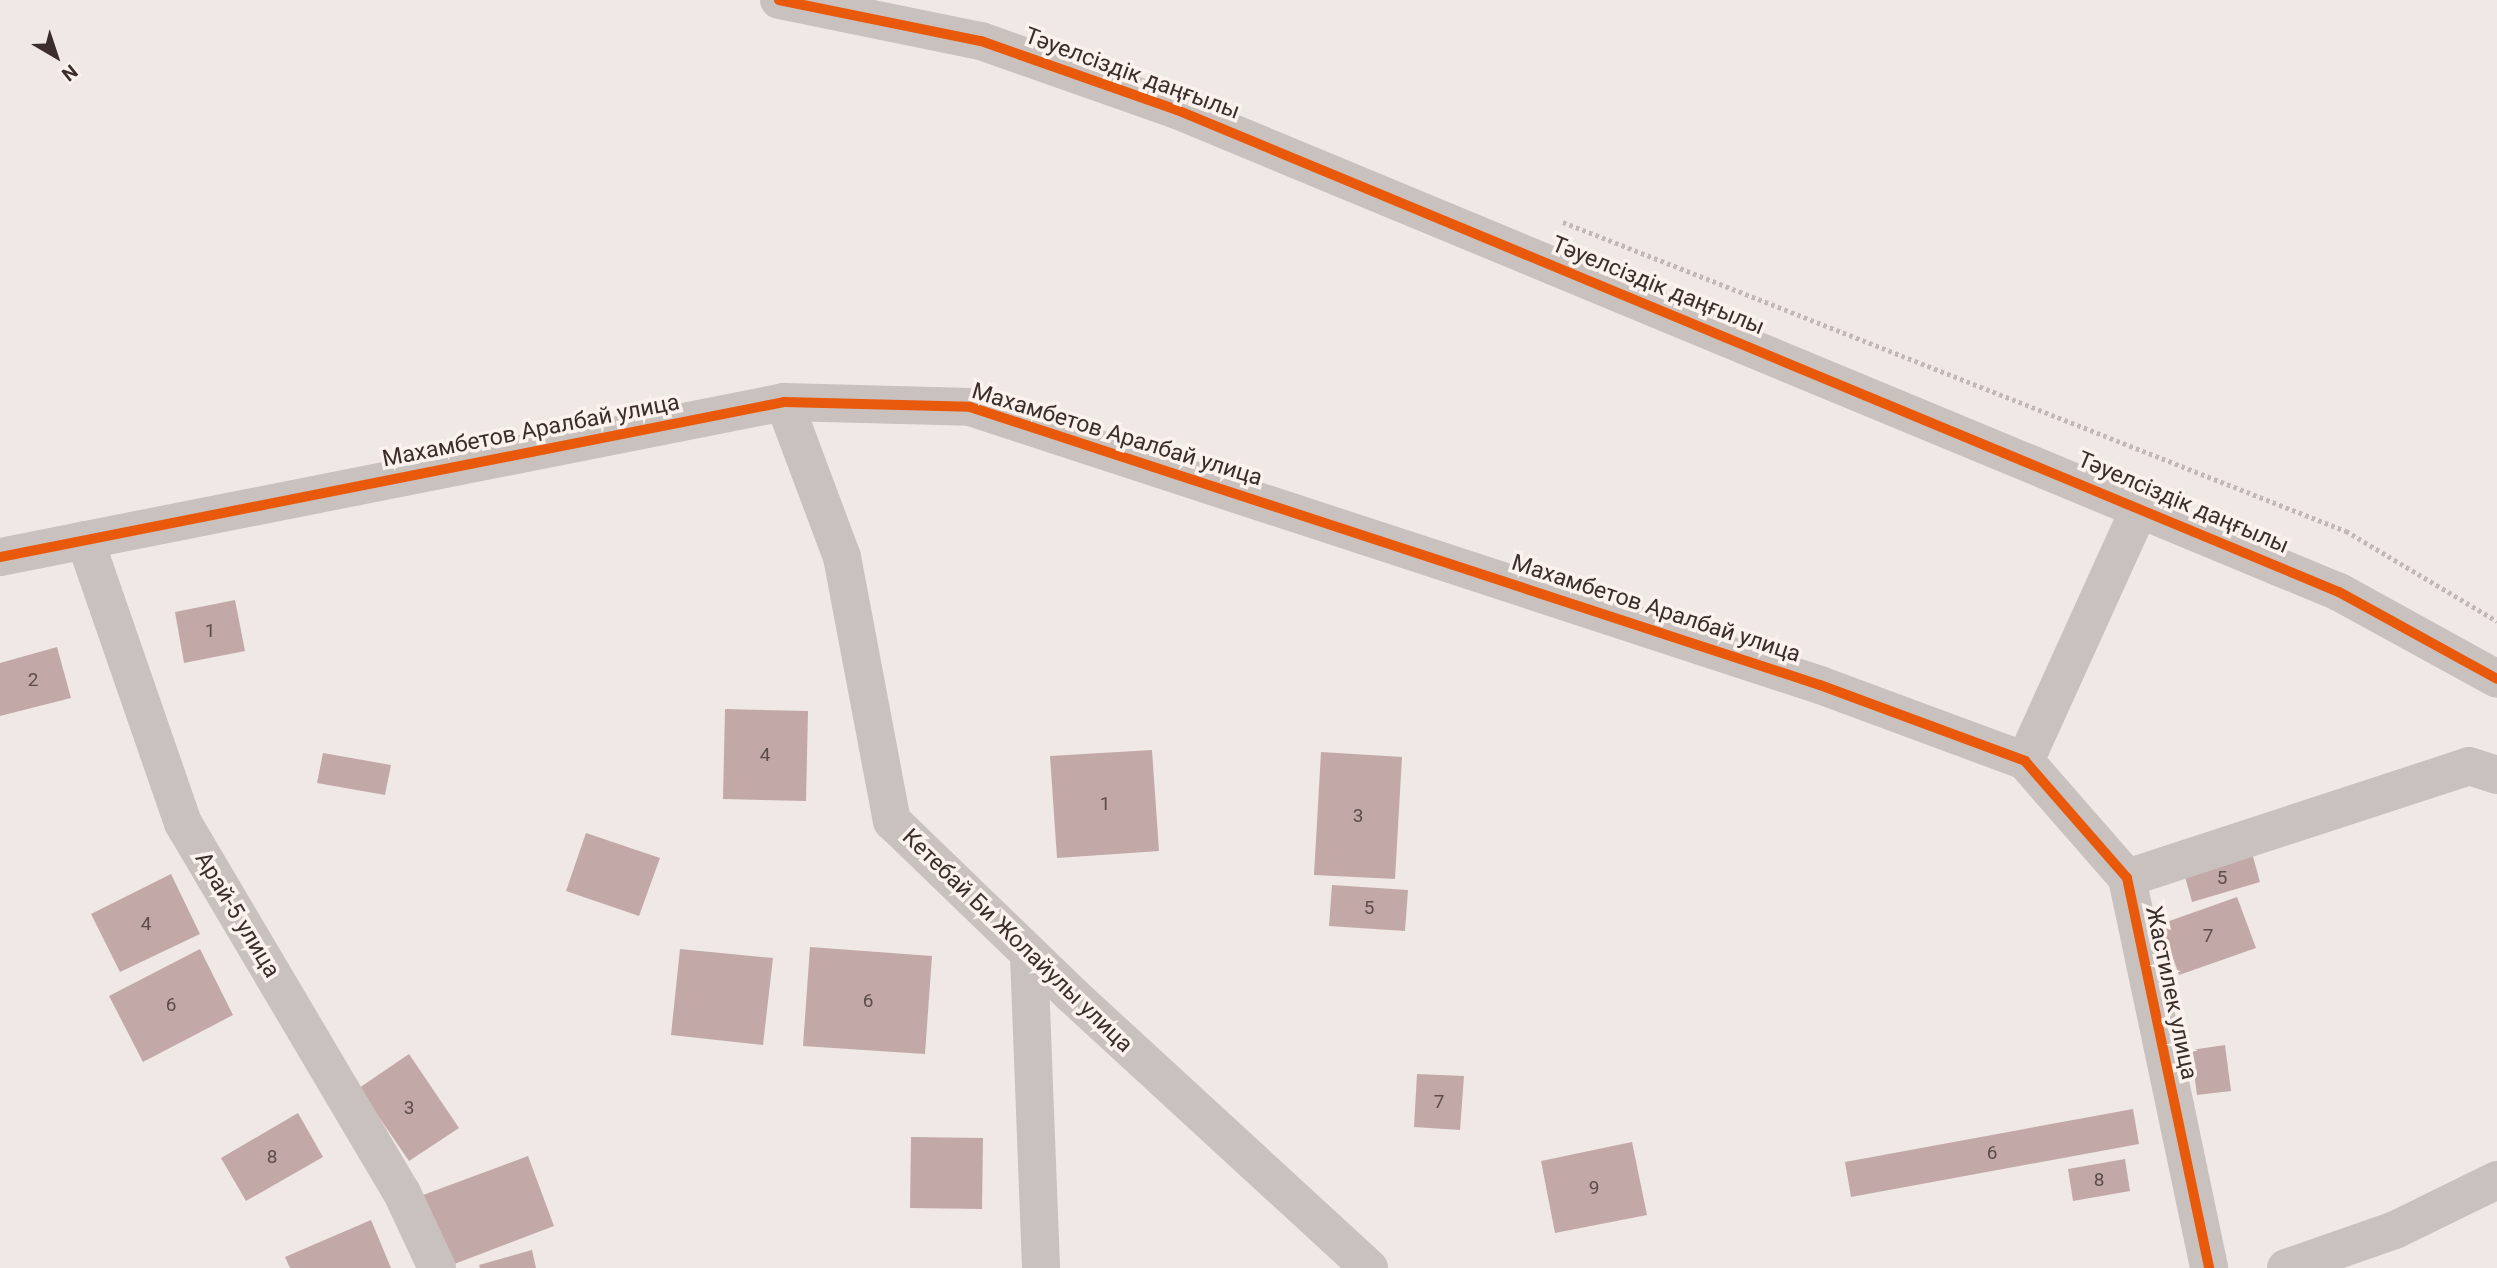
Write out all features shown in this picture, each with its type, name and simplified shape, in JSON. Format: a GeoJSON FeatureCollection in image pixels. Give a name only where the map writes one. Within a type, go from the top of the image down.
{"type":"FeatureCollection","features":[{"type":"Feature","properties":{"kind":"street","name":"Тәуелсіздік даңғылы"},"geometry":{"type":"LineString","coordinates":[[779,0],[981,41],[1177,110],[2140,507],[2339,592],[2497,679]]}},
{"type":"Feature","properties":{"kind":"street","name":"Махамбетов Аралбай улица"},"geometry":{"type":"LineString","coordinates":[[0,557],[784,402],[970,407],[1820,685],[2025,761]]}},
{"type":"Feature","properties":{"kind":"street","name":"Кетебай Би Жолайулы улица"},"geometry":{"type":"LineString","coordinates":[[784,402],[842,557],[892,821],[1030,955],[1368,1268]]}},
{"type":"Feature","properties":{"kind":"street"},"geometry":{"type":"LineString","coordinates":[[2025,761],[2140,507]]}},
{"type":"Feature","properties":{"kind":"street","name":"Арай-5 улица"},"geometry":{"type":"LineString","coordinates":[[85,540],[183,823],[402,1193],[437,1268]]}},
{"type":"Feature","properties":{"kind":"street","name":"Жастилек улица"},"geometry":{"type":"LineString","coordinates":[[2025,761],[2127,878],[2209,1268]]}},
{"type":"Feature","properties":{"kind":"street"},"geometry":{"type":"LineString","coordinates":[[2127,878],[2469,766],[2497,775]]}},
{"type":"Feature","properties":{"kind":"street"},"geometry":{"type":"LineString","coordinates":[[1030,955],[1041,1268]]}},
{"type":"Feature","properties":{"kind":"street"},"geometry":{"type":"LineString","coordinates":[[2286,1268],[2395,1230],[2497,1180]]}},
{"type":"Feature","properties":{"kind":"path"},"geometry":{"type":"LineString","coordinates":[[1556,219],[2346,531],[2497,621]]}},
{"type":"Feature","properties":{"kind":"building"},"geometry":{"type":"Polygon","coordinates":[[[235,600],[245,651],[184,663],[175,612],[235,600]]]}},
{"type":"Feature","properties":{"kind":"building"},"geometry":{"type":"Polygon","coordinates":[[[57,647],[71,698],[0,716],[0,663],[57,647]]]}},
{"type":"Feature","properties":{"kind":"building"},"geometry":{"type":"Polygon","coordinates":[[[725,709],[808,711],[806,801],[723,799],[725,709]]]}},
{"type":"Feature","properties":{"kind":"building"},"geometry":{"type":"Polygon","coordinates":[[[1152,750],[1159,851],[1057,858],[1050,756],[1152,750]]]}},
{"type":"Feature","properties":{"kind":"building"},"geometry":{"type":"Polygon","coordinates":[[[1321,752],[1402,757],[1395,879],[1314,875],[1321,752]]]}},
{"type":"Feature","properties":{"kind":"building"},"geometry":{"type":"Polygon","coordinates":[[[323,753],[391,765],[385,795],[317,783],[323,753]]]}},
{"type":"Feature","properties":{"kind":"building"},"geometry":{"type":"Polygon","coordinates":[[[586,833],[660,858],[639,916],[566,891],[586,833]]]}},
{"type":"Feature","properties":{"kind":"building"},"geometry":{"type":"Polygon","coordinates":[[[2252,853],[2260,882],[2192,902],[2184,873],[2252,853]]]}},
{"type":"Feature","properties":{"kind":"building"},"geometry":{"type":"Polygon","coordinates":[[[171,874],[200,934],[120,972],[91,914],[171,874]]]}},
{"type":"Feature","properties":{"kind":"building"},"geometry":{"type":"Polygon","coordinates":[[[1332,885],[1408,890],[1405,931],[1329,926],[1332,885]]]}},
{"type":"Feature","properties":{"kind":"building"},"geometry":{"type":"Polygon","coordinates":[[[2237,897],[2256,948],[2179,975],[2161,924],[2237,897]]]}},
{"type":"Feature","properties":{"kind":"building"},"geometry":{"type":"Polygon","coordinates":[[[810,947],[932,956],[925,1054],[803,1046],[810,947]]]}},
{"type":"Feature","properties":{"kind":"building"},"geometry":{"type":"Polygon","coordinates":[[[200,949],[233,1015],[143,1062],[109,996],[200,949]]]}},
{"type":"Feature","properties":{"kind":"building"},"geometry":{"type":"Polygon","coordinates":[[[680,949],[773,958],[763,1045],[671,1035],[680,949]]]}},
{"type":"Feature","properties":{"kind":"building"},"geometry":{"type":"Polygon","coordinates":[[[2225,1045],[2231,1091],[2197,1095],[2191,1050],[2225,1045]]]}},
{"type":"Feature","properties":{"kind":"building"},"geometry":{"type":"Polygon","coordinates":[[[409,1054],[459,1128],[409,1161],[359,1088],[409,1054]]]}},
{"type":"Feature","properties":{"kind":"building"},"geometry":{"type":"Polygon","coordinates":[[[1417,1074],[1464,1076],[1460,1130],[1414,1127],[1417,1074]]]}},
{"type":"Feature","properties":{"kind":"building"},"geometry":{"type":"Polygon","coordinates":[[[2133,1109],[2139,1144],[1851,1197],[1845,1162],[2133,1109]]]}},
{"type":"Feature","properties":{"kind":"building"},"geometry":{"type":"Polygon","coordinates":[[[298,1113],[323,1157],[246,1201],[221,1158],[298,1113]]]}},
{"type":"Feature","properties":{"kind":"building"},"geometry":{"type":"Polygon","coordinates":[[[911,1137],[983,1138],[982,1209],[910,1208],[911,1137]]]}},
{"type":"Feature","properties":{"kind":"building"},"geometry":{"type":"Polygon","coordinates":[[[1632,1142],[1647,1215],[1555,1233],[1541,1161],[1632,1142]]]}},
{"type":"Feature","properties":{"kind":"building"},"geometry":{"type":"Polygon","coordinates":[[[528,1156],[554,1226],[449,1266],[423,1195],[528,1156]]]}},
{"type":"Feature","properties":{"kind":"building"},"geometry":{"type":"Polygon","coordinates":[[[2125,1159],[2130,1191],[2073,1201],[2068,1169],[2125,1159]]]}},
{"type":"Feature","properties":{"kind":"building"},"geometry":{"type":"Polygon","coordinates":[[[371,1220],[391,1268],[290,1268],[285,1257],[371,1220]]]}},
{"type":"Feature","properties":{"kind":"building"},"geometry":{"type":"Polygon","coordinates":[[[532,1250],[536,1268],[480,1268],[479,1265],[532,1250]]]}},
{"type":"Feature","properties":{"kind":"cycle path"},"geometry":{"type":"LineString","coordinates":[[779,0],[981,41],[1177,110],[2339,592],[2497,679]]}},
{"type":"Feature","properties":{"kind":"cycle path"},"geometry":{"type":"LineString","coordinates":[[0,557],[784,402],[970,407],[1820,685],[2025,761],[2127,878],[2209,1268]]}}]}
